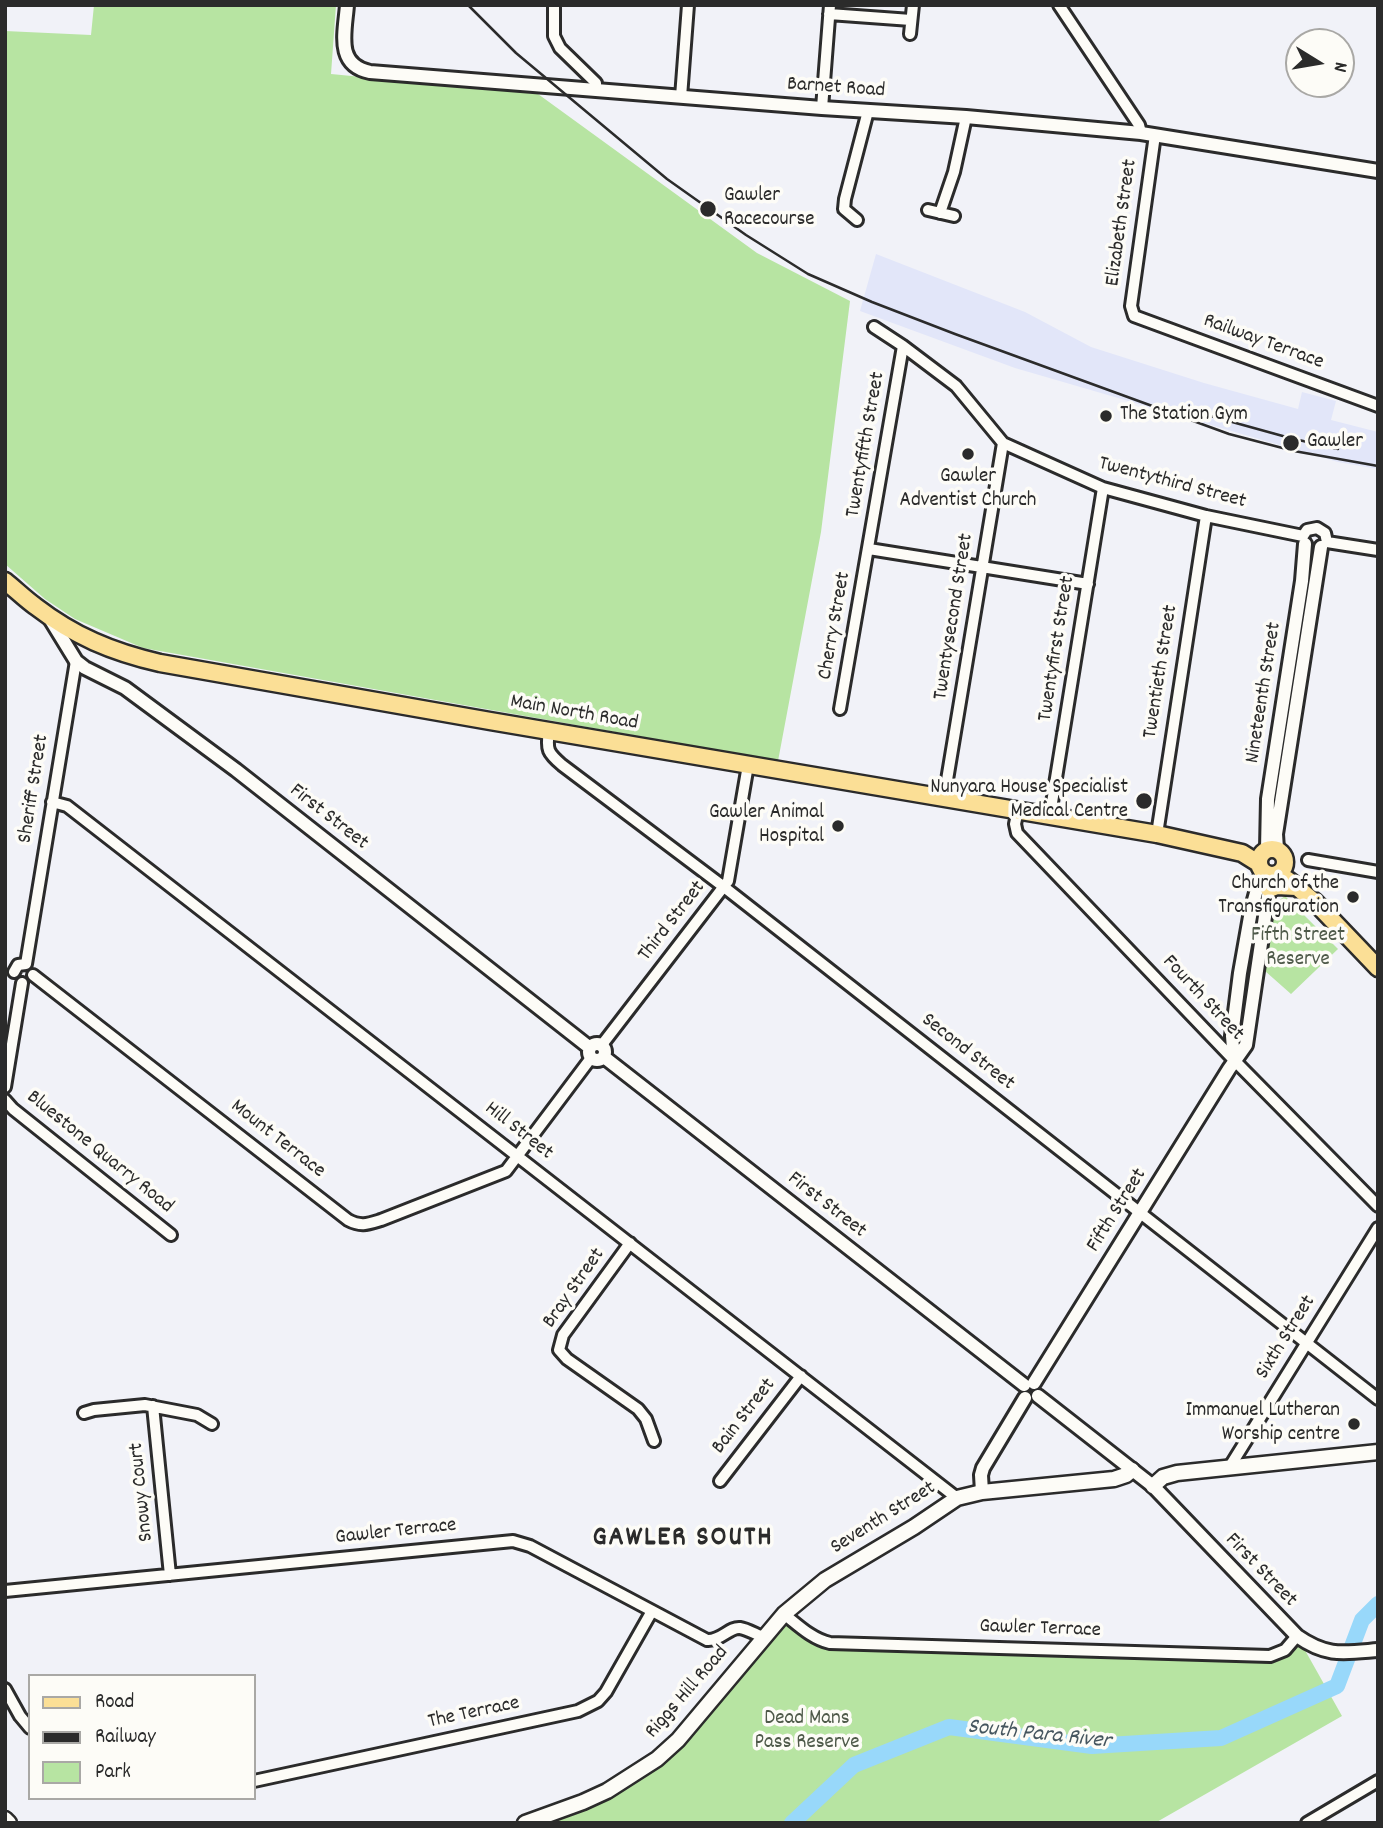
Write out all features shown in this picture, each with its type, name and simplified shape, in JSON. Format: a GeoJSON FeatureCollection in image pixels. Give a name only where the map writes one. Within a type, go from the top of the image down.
{"type":"FeatureCollection","features":[{"type":"Feature","properties":{"kind":"main road","name":"Main North Road"},"geometry":{"type":"LineString","coordinates":[[5,581],[49,616],[97,644],[135,657],[748,765],[1157,834],[1241,845],[1270,865],[1277,886],[1296,887],[1315,902]]}},
{"type":"Feature","properties":{"kind":"main road"},"geometry":{"type":"LineString","coordinates":[[1270,865],[1306,888],[1315,902],[1378,968]]}},
{"type":"Feature","properties":{"kind":"main road"},"geometry":{"type":"LineString","coordinates":[[1153,1486],[1163,1477],[1177,1473],[1378,1452]]}},
{"type":"Feature","properties":{"kind":"main road","name":"Seventh Street"},"geometry":{"type":"LineString","coordinates":[[763,1637],[784,1614],[825,1580],[957,1498],[982,1492],[1114,1479],[1132,1470]]}},
{"type":"Feature","properties":{"kind":"main road","name":"Riggs Hill Road"},"geometry":{"type":"LineString","coordinates":[[525,1823],[607,1791],[657,1759],[678,1740],[763,1637]]}},
{"type":"Feature","properties":{"kind":"main road"},"geometry":{"type":"LineString","coordinates":[[5,1819],[9,1823]]}},
{"type":"Feature","properties":{"kind":"street","name":"Barnet Road"},"geometry":{"type":"LineString","coordinates":[[347,5],[346,55],[363,71],[1141,132],[1378,171]]}},
{"type":"Feature","properties":{"kind":"street"},"geometry":{"type":"LineString","coordinates":[[554,5],[554,36],[560,48],[596,83],[596,90]]}},
{"type":"Feature","properties":{"kind":"street"},"geometry":{"type":"LineString","coordinates":[[681,97],[688,5]]}},
{"type":"Feature","properties":{"kind":"street"},"geometry":{"type":"LineString","coordinates":[[910,34],[913,5]]}},
{"type":"Feature","properties":{"kind":"street"},"geometry":{"type":"LineString","coordinates":[[1059,5],[1139,125],[1141,132]]}},
{"type":"Feature","properties":{"kind":"street"},"geometry":{"type":"LineString","coordinates":[[822,108],[830,9],[911,20]]}},
{"type":"Feature","properties":{"kind":"street"},"geometry":{"type":"LineString","coordinates":[[857,220],[839,210],[868,111]]}},
{"type":"Feature","properties":{"kind":"street"},"geometry":{"type":"LineString","coordinates":[[940,213],[954,172],[966,117]]}},
{"type":"Feature","properties":{"kind":"street","name":"Elizabeth Street"},"geometry":{"type":"LineString","coordinates":[[1134,316],[1131,306],[1155,135]]}},
{"type":"Feature","properties":{"kind":"street"},"geometry":{"type":"LineString","coordinates":[[928,210],[954,216]]}},
{"type":"Feature","properties":{"kind":"street","name":"Railway Terrace"},"geometry":{"type":"LineString","coordinates":[[1134,316],[1378,406]]}},
{"type":"Feature","properties":{"kind":"street","name":"Twentythird Street"},"geometry":{"type":"LineString","coordinates":[[874,327],[956,386],[1003,443],[1103,488],[1304,540]]}},
{"type":"Feature","properties":{"kind":"street","name":"Twentyfifth Street"},"geometry":{"type":"LineString","coordinates":[[869,549],[903,346]]}},
{"type":"Feature","properties":{"kind":"street","name":"Twentysecond Street"},"geometry":{"type":"LineString","coordinates":[[944,798],[1003,443]]}},
{"type":"Feature","properties":{"kind":"street","name":"Twentyfirst Street"},"geometry":{"type":"LineString","coordinates":[[1050,815],[1103,488]]}},
{"type":"Feature","properties":{"kind":"street","name":"Twentieth Street"},"geometry":{"type":"LineString","coordinates":[[1157,834],[1206,516]]}},
{"type":"Feature","properties":{"kind":"street"},"geometry":{"type":"LineString","coordinates":[[1324,544],[1325,533],[1317,528],[1307,530],[1304,540],[1313,548],[1324,544],[1378,550]]}},
{"type":"Feature","properties":{"kind":"street","name":"Nineteenth Street"},"geometry":{"type":"LineString","coordinates":[[1270,865],[1268,799],[1301,581],[1304,540]]}},
{"type":"Feature","properties":{"kind":"street","name":"Nineteenth Street"},"geometry":{"type":"LineString","coordinates":[[1270,865],[1324,544]]}},
{"type":"Feature","properties":{"kind":"street"},"geometry":{"type":"LineString","coordinates":[[869,549],[1088,584]]}},
{"type":"Feature","properties":{"kind":"street","name":"Cherry Street"},"geometry":{"type":"LineString","coordinates":[[840,709],[869,549]]}},
{"type":"Feature","properties":{"kind":"street"},"geometry":{"type":"LineString","coordinates":[[49,616],[75,661]]}},
{"type":"Feature","properties":{"kind":"street","name":"First Street"},"geometry":{"type":"LineString","coordinates":[[75,661],[125,688],[246,778],[1153,1486],[1297,1636],[1318,1649],[1331,1652],[1378,1650]]}},
{"type":"Feature","properties":{"kind":"street","name":"Sheriff Street"},"geometry":{"type":"LineString","coordinates":[[26,964],[75,661]]}},
{"type":"Feature","properties":{"kind":"street","name":"Second Street"},"geometry":{"type":"LineString","coordinates":[[549,731],[548,749],[552,757],[724,887],[1378,1399]]}},
{"type":"Feature","properties":{"kind":"street","name":"Third Street"},"geometry":{"type":"LineString","coordinates":[[519,1156],[728,881],[748,765]]}},
{"type":"Feature","properties":{"kind":"street","name":"Hill Street"},"geometry":{"type":"LineString","coordinates":[[52,802],[68,806],[957,1498]]}},
{"type":"Feature","properties":{"kind":"street","name":"Fourth Street"},"geometry":{"type":"LineString","coordinates":[[1018,810],[1015,824],[1017,832],[1234,1060],[1378,1206]]}},
{"type":"Feature","properties":{"kind":"street"},"geometry":{"type":"LineString","coordinates":[[1308,860],[1378,872]]}},
{"type":"Feature","properties":{"kind":"street"},"geometry":{"type":"LineString","coordinates":[[1234,1060],[1232,1036],[1251,911],[1270,865]]}},
{"type":"Feature","properties":{"kind":"street","name":"Fifth Street"},"geometry":{"type":"LineString","coordinates":[[982,1492],[983,1468],[1245,1045],[1270,865]]}},
{"type":"Feature","properties":{"kind":"street"},"geometry":{"type":"LineString","coordinates":[[26,964],[33,975],[29,981],[22,983],[9,972],[18,965],[26,964]]}},
{"type":"Feature","properties":{"kind":"street","name":"Mount Terrace"},"geometry":{"type":"LineString","coordinates":[[33,975],[348,1220],[358,1225],[382,1220],[506,1171],[519,1156]]}},
{"type":"Feature","properties":{"kind":"street"},"geometry":{"type":"LineString","coordinates":[[5,1087],[22,983]]}},
{"type":"Feature","properties":{"kind":"street","name":"Bluestone Quarry Road"},"geometry":{"type":"LineString","coordinates":[[5,1100],[171,1235]]}},
{"type":"Feature","properties":{"kind":"street","name":"Sixth Street"},"geometry":{"type":"LineString","coordinates":[[1229,1468],[1378,1228]]}},
{"type":"Feature","properties":{"kind":"street","name":"Bray Street"},"geometry":{"type":"LineString","coordinates":[[630,1244],[563,1335],[559,1350],[567,1359],[638,1409],[646,1419],[654,1441]]}},
{"type":"Feature","properties":{"kind":"street","name":"Bain Street"},"geometry":{"type":"LineString","coordinates":[[720,1481],[801,1376]]}},
{"type":"Feature","properties":{"kind":"street"},"geometry":{"type":"LineString","coordinates":[[84,1413],[145,1405],[197,1415],[212,1424]]}},
{"type":"Feature","properties":{"kind":"street","name":"Snowy Court"},"geometry":{"type":"LineString","coordinates":[[153,1406],[170,1575]]}},
{"type":"Feature","properties":{"kind":"street","name":"Gawler Terrace"},"geometry":{"type":"LineString","coordinates":[[5,1591],[513,1541],[530,1546],[707,1640],[717,1640],[740,1628],[763,1637]]}},
{"type":"Feature","properties":{"kind":"street","name":"The Terrace"},"geometry":{"type":"LineString","coordinates":[[256,1781],[579,1711],[598,1701],[606,1692],[652,1611]]}},
{"type":"Feature","properties":{"kind":"street","name":"Gawler Terrace"},"geometry":{"type":"LineString","coordinates":[[784,1614],[821,1641],[830,1643],[1270,1656],[1285,1650],[1297,1636]]}},
{"type":"Feature","properties":{"kind":"street"},"geometry":{"type":"LineString","coordinates":[[5,1689],[28,1726]]}},
{"type":"Feature","properties":{"kind":"street"},"geometry":{"type":"LineString","coordinates":[[1307,1823],[1378,1781]]}},
{"type":"Feature","properties":{"kind":"shaded area"},"geometry":{"type":"Polygon","coordinates":[[[876,254],[1025,312],[1091,347],[1298,409],[1302,392],[1336,401],[1331,420],[1378,432],[1378,469],[1338,462],[1015,368],[860,311],[876,254]]]}},
{"type":"Feature","properties":{"kind":"green space"},"geometry":{"type":"Polygon","coordinates":[[[94,5],[336,5],[331,74],[538,94],[757,253],[850,301],[821,532],[778,761],[143,648],[75,619],[45,599],[5,564],[5,31],[91,35],[94,5]]]}},
{"type":"Feature","properties":{"kind":"green space","name":"Fifth Street Reserve"},"geometry":{"type":"Polygon","coordinates":[[[1285,896],[1338,949],[1291,994],[1265,971],[1274,904],[1285,896]]]}},
{"type":"Feature","properties":{"kind":"green space","name":"Dead Mans Pass Reserve"},"geometry":{"type":"Polygon","coordinates":[[[784,1614],[821,1641],[1270,1656],[1297,1636],[1342,1716],[1155,1823],[525,1823],[657,1759],[784,1614]]]}},
{"type":"Feature","properties":{"kind":"waterway","name":"South Para River"},"geometry":{"type":"LineString","coordinates":[[792,1823],[854,1765],[949,1727],[1092,1746],[1221,1738],[1337,1686],[1362,1620],[1378,1604]]}},
{"type":"Feature","properties":{"kind":"railway"},"geometry":{"type":"LineString","coordinates":[[468,5],[516,53],[667,179],[746,235],[808,274],[955,334],[1229,434],[1294,451],[1378,466]]}},
{"type":"Feature","properties":{"kind":"railway"},"geometry":{"type":"LineString","coordinates":[[1196,412],[1338,449]]}},
{"type":"Feature","properties":{"kind":"place","name":"Gawler Racecourse"},"geometry":{"type":"Point","coordinates":[708,209]}},
{"type":"Feature","properties":{"kind":"place","name":"The Station Gym"},"geometry":{"type":"Point","coordinates":[1106,416]}},
{"type":"Feature","properties":{"kind":"place","name":"Gawler"},"geometry":{"type":"Point","coordinates":[1291,443]}},
{"type":"Feature","properties":{"kind":"place","name":"Gawler Adventist Church"},"geometry":{"type":"Point","coordinates":[968,454]}},
{"type":"Feature","properties":{"kind":"place","name":"Nunyara House Specialist Medical Centre"},"geometry":{"type":"Point","coordinates":[1144,801]}},
{"type":"Feature","properties":{"kind":"place","name":"Gawler Animal Hospital"},"geometry":{"type":"Point","coordinates":[838,826]}},
{"type":"Feature","properties":{"kind":"place","name":"Church of the Transfiguration"},"geometry":{"type":"Point","coordinates":[1353,897]}},
{"type":"Feature","properties":{"kind":"place","name":"Immanuel Lutheran Worship centre"},"geometry":{"type":"Point","coordinates":[1354,1424]}},
{"type":"Feature","properties":{"kind":"district","name":"GAWLER SOUTH"},"geometry":{"type":"Point","coordinates":[683,1540]}}]}
